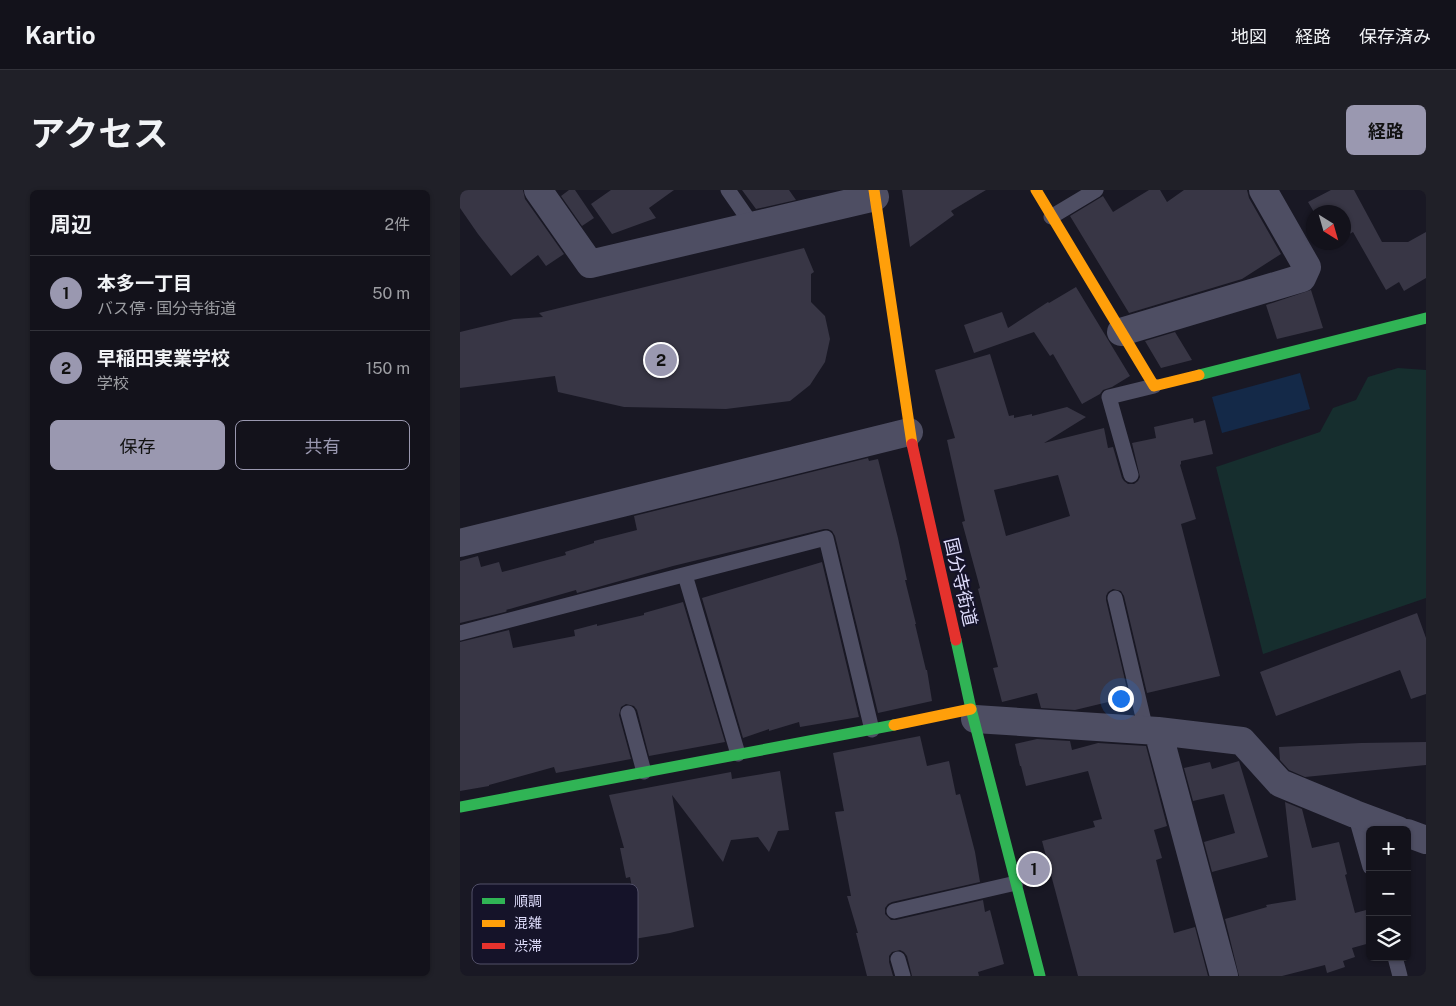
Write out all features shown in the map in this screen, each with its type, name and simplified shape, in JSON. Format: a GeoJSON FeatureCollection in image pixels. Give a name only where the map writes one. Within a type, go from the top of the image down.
{"type":"FeatureCollection","features":[{"type":"Feature","properties":{"kind":"street"},"geometry":{"type":"LineString","coordinates":[[538,190],[590,264],[753,226],[874,194]]}},
{"type":"Feature","properties":{"kind":"street"},"geometry":{"type":"LineString","coordinates":[[1036,190],[1154,386],[1426,318]]}},
{"type":"Feature","properties":{"kind":"street"},"geometry":{"type":"LineString","coordinates":[[1121,332],[1302,278],[1307,267],[1263,190]]}},
{"type":"Feature","properties":{"kind":"street","name":"国分寺街道"},"geometry":{"type":"LineString","coordinates":[[874,194],[909,432],[973,714],[1040,976]]}},
{"type":"Feature","properties":{"kind":"street"},"geometry":{"type":"LineString","coordinates":[[460,542],[909,432]]}},
{"type":"Feature","properties":{"kind":"street"},"geometry":{"type":"LineString","coordinates":[[460,807],[738,754],[973,714],[1242,741],[1280,783],[1387,826]]}},
{"type":"Feature","properties":{"kind":"street"},"geometry":{"type":"LineString","coordinates":[[1152,731],[1224,976]]}},
{"type":"Feature","properties":{"kind":"street"},"geometry":{"type":"LineString","coordinates":[[1411,834],[1426,840]]}},
{"type":"Feature","properties":{"kind":"lane"},"geometry":{"type":"LineString","coordinates":[[728,190],[753,226]]}},
{"type":"Feature","properties":{"kind":"lane"},"geometry":{"type":"LineString","coordinates":[[1051,216],[1096,190]]}},
{"type":"Feature","properties":{"kind":"lane"},"geometry":{"type":"LineString","coordinates":[[1131,475],[1109,397],[1154,386]]}},
{"type":"Feature","properties":{"kind":"lane"},"geometry":{"type":"LineString","coordinates":[[460,633],[826,538],[872,730]]}},
{"type":"Feature","properties":{"kind":"lane"},"geometry":{"type":"LineString","coordinates":[[685,575],[738,754]]}},
{"type":"Feature","properties":{"kind":"lane"},"geometry":{"type":"LineString","coordinates":[[1115,598],[1152,731]]}},
{"type":"Feature","properties":{"kind":"lane"},"geometry":{"type":"LineString","coordinates":[[628,713],[644,772]]}},
{"type":"Feature","properties":{"kind":"lane"},"geometry":{"type":"LineString","coordinates":[[1355,814],[1366,853]]}},
{"type":"Feature","properties":{"kind":"lane"},"geometry":{"type":"LineString","coordinates":[[894,911],[1016,883]]}},
{"type":"Feature","properties":{"kind":"lane"},"geometry":{"type":"LineString","coordinates":[[898,959],[903,976]]}},
{"type":"Feature","properties":{"kind":"lane"},"geometry":{"type":"LineString","coordinates":[[1396,961],[1400,976]]}},
{"type":"Feature","properties":{"kind":"green space"},"geometry":{"type":"Polygon","coordinates":[[[1398,368],[1426,370],[1426,598],[1263,654],[1216,467],[1320,432],[1333,408],[1356,400],[1368,377],[1398,368]]]}},
{"type":"Feature","properties":{"kind":"water"},"geometry":{"type":"Polygon","coordinates":[[[1300,373],[1310,409],[1222,433],[1212,397],[1300,373]]]}},
{"type":"Feature","properties":{"kind":"building"},"geometry":{"type":"Polygon","coordinates":[[[460,190],[523,190],[525,199],[564,254],[546,266],[538,255],[511,276],[460,208],[460,190]]]}},
{"type":"Feature","properties":{"kind":"building"},"geometry":{"type":"Polygon","coordinates":[[[569,190],[575,190],[594,218],[582,226],[561,196],[569,190]]]}},
{"type":"Feature","properties":{"kind":"building"},"geometry":{"type":"Polygon","coordinates":[[[611,190],[674,190],[649,208],[656,218],[612,234],[591,204],[611,190]]]}},
{"type":"Feature","properties":{"kind":"building"},"geometry":{"type":"Polygon","coordinates":[[[742,190],[789,190],[796,200],[756,209],[742,190]]]}},
{"type":"Feature","properties":{"kind":"building"},"geometry":{"type":"Polygon","coordinates":[[[902,190],[986,190],[951,211],[954,215],[910,247],[902,190]]]}},
{"type":"Feature","properties":{"kind":"building"},"geometry":{"type":"Polygon","coordinates":[[[1149,190],[1160,190],[1167,202],[1184,190],[1247,190],[1249,198],[1281,254],[1242,279],[1129,313],[1070,216],[1103,196],[1113,212],[1149,190]]]}},
{"type":"Feature","properties":{"kind":"building"},"geometry":{"type":"Polygon","coordinates":[[[1331,190],[1354,190],[1382,242],[1408,242],[1426,232],[1426,278],[1404,291],[1399,282],[1386,290],[1353,232],[1351,233],[1351,205],[1310,205],[1308,202],[1331,190]]]}},
{"type":"Feature","properties":{"kind":"building"},"geometry":{"type":"Polygon","coordinates":[[[804,248],[814,272],[811,274],[811,302],[825,316],[830,339],[825,362],[810,385],[790,401],[726,409],[624,407],[558,392],[555,376],[460,388],[460,332],[514,319],[543,317],[539,313],[804,248]]]}},
{"type":"Feature","properties":{"kind":"building"},"geometry":{"type":"Polygon","coordinates":[[[1076,287],[1130,376],[1103,390],[1100,394],[1082,404],[1053,354],[1050,356],[1034,332],[974,353],[964,325],[1002,312],[1008,328],[1048,302],[1076,287]]]}},
{"type":"Feature","properties":{"kind":"building"},"geometry":{"type":"Polygon","coordinates":[[[1311,290],[1323,328],[1277,339],[1266,305],[1311,290]]]}},
{"type":"Feature","properties":{"kind":"building"},"geometry":{"type":"Polygon","coordinates":[[[1175,332],[1192,360],[1161,368],[1145,341],[1175,332]]]}},
{"type":"Feature","properties":{"kind":"building"},"geometry":{"type":"Polygon","coordinates":[[[990,354],[1009,416],[1014,415],[1014,418],[1032,414],[1032,416],[1067,407],[1086,417],[1044,443],[1104,428],[1108,448],[1113,447],[1122,478],[1128,484],[1134,484],[1140,477],[1132,443],[1156,438],[1154,427],[1193,418],[1194,423],[1205,420],[1213,454],[1181,461],[1180,465],[1196,519],[1181,524],[1220,676],[1147,693],[1124,596],[1121,591],[1113,589],[1108,592],[1106,600],[1129,697],[1075,710],[1041,708],[1037,693],[1002,702],[993,668],[998,667],[978,589],[980,588],[962,522],[965,521],[947,440],[955,438],[935,370],[990,354]],[[1058,475],[994,490],[1006,536],[1070,516],[1058,475]]]}},
{"type":"Feature","properties":{"kind":"building"},"geometry":{"type":"Polygon","coordinates":[[[868,458],[869,461],[878,459],[898,538],[907,580],[905,580],[927,670],[932,701],[878,713],[835,536],[828,529],[673,566],[577,593],[576,590],[506,610],[505,612],[460,623],[460,561],[478,556],[481,567],[499,562],[502,572],[566,555],[565,552],[594,543],[594,541],[637,530],[634,516],[868,458]]]}},
{"type":"Feature","properties":{"kind":"building"},"geometry":{"type":"Polygon","coordinates":[[[822,562],[859,717],[800,727],[799,722],[769,731],[769,729],[743,738],[702,598],[822,562]]]}},
{"type":"Feature","properties":{"kind":"building"},"geometry":{"type":"Polygon","coordinates":[[[683,602],[725,742],[649,756],[637,710],[634,706],[626,704],[621,707],[619,715],[631,759],[556,773],[554,767],[489,786],[460,791],[460,642],[509,630],[513,648],[575,636],[574,630],[644,615],[644,613],[683,602]]]}},
{"type":"Feature","properties":{"kind":"building"},"geometry":{"type":"Polygon","coordinates":[[[1417,613],[1426,638],[1426,694],[1411,699],[1400,670],[1276,716],[1260,672],[1417,613]]]}},
{"type":"Feature","properties":{"kind":"building"},"geometry":{"type":"Polygon","coordinates":[[[920,736],[927,766],[949,761],[956,795],[960,794],[975,852],[980,882],[892,902],[885,908],[885,914],[891,920],[896,920],[983,900],[985,912],[990,910],[1004,964],[978,972],[979,976],[912,976],[907,956],[900,950],[892,952],[889,956],[893,976],[867,976],[856,933],[858,933],[847,896],[851,896],[835,812],[844,811],[833,753],[920,736]]]}},
{"type":"Feature","properties":{"kind":"building"},"geometry":{"type":"Polygon","coordinates":[[[1037,739],[1070,741],[1072,750],[1098,743],[1146,746],[1167,826],[1154,830],[1162,858],[1156,860],[1174,933],[1195,927],[1208,976],[1078,976],[1042,841],[1095,827],[1093,821],[1102,819],[1088,771],[1026,786],[1015,744],[1037,739]]]}},
{"type":"Feature","properties":{"kind":"building"},"geometry":{"type":"Polygon","coordinates":[[[1426,742],[1426,765],[1305,777],[1289,770],[1280,760],[1279,747],[1426,742]]]}},
{"type":"Feature","properties":{"kind":"building"},"geometry":{"type":"Polygon","coordinates":[[[1239,761],[1268,857],[1212,872],[1204,842],[1235,833],[1224,794],[1193,801],[1184,768],[1210,762],[1212,769],[1239,761]]]}},
{"type":"Feature","properties":{"kind":"building"},"geometry":{"type":"Polygon","coordinates":[[[780,771],[789,830],[778,831],[769,852],[758,837],[731,840],[723,862],[672,795],[694,927],[638,938],[638,884],[631,884],[630,877],[626,878],[620,848],[624,848],[609,795],[731,772],[732,779],[780,771]]]}},
{"type":"Feature","properties":{"kind":"building"},"geometry":{"type":"Polygon","coordinates":[[[1285,802],[1302,809],[1312,848],[1339,842],[1355,913],[1366,910],[1366,944],[1352,948],[1355,957],[1343,961],[1345,967],[1327,973],[1325,965],[1282,976],[1239,976],[1225,919],[1267,907],[1266,905],[1296,900],[1285,802]]]}},
{"type":"Feature","properties":{"kind":"traffic: fast"},"geometry":{"type":"LineString","coordinates":[[1199,375],[1426,318]]}},
{"type":"Feature","properties":{"kind":"traffic: fast"},"geometry":{"type":"LineString","coordinates":[[956,640],[971,709],[1040,976]]}},
{"type":"Feature","properties":{"kind":"traffic: fast"},"geometry":{"type":"LineString","coordinates":[[460,807],[894,725]]}},
{"type":"Feature","properties":{"kind":"traffic: slow"},"geometry":{"type":"LineString","coordinates":[[874,190],[912,444]]}},
{"type":"Feature","properties":{"kind":"traffic: slow"},"geometry":{"type":"LineString","coordinates":[[1036,190],[1154,386],[1199,375]]}},
{"type":"Feature","properties":{"kind":"traffic: slow"},"geometry":{"type":"LineString","coordinates":[[894,725],[971,709]]}},
{"type":"Feature","properties":{"kind":"traffic: jam"},"geometry":{"type":"LineString","coordinates":[[912,444],[956,640]]}},
{"type":"Feature","properties":{"kind":"place","name":"早稲田実業学校"},"geometry":{"type":"Point","coordinates":[661,360]}},
{"type":"Feature","properties":{"kind":"place","name":"本多一丁目"},"geometry":{"type":"Point","coordinates":[1034,869]}}]}
